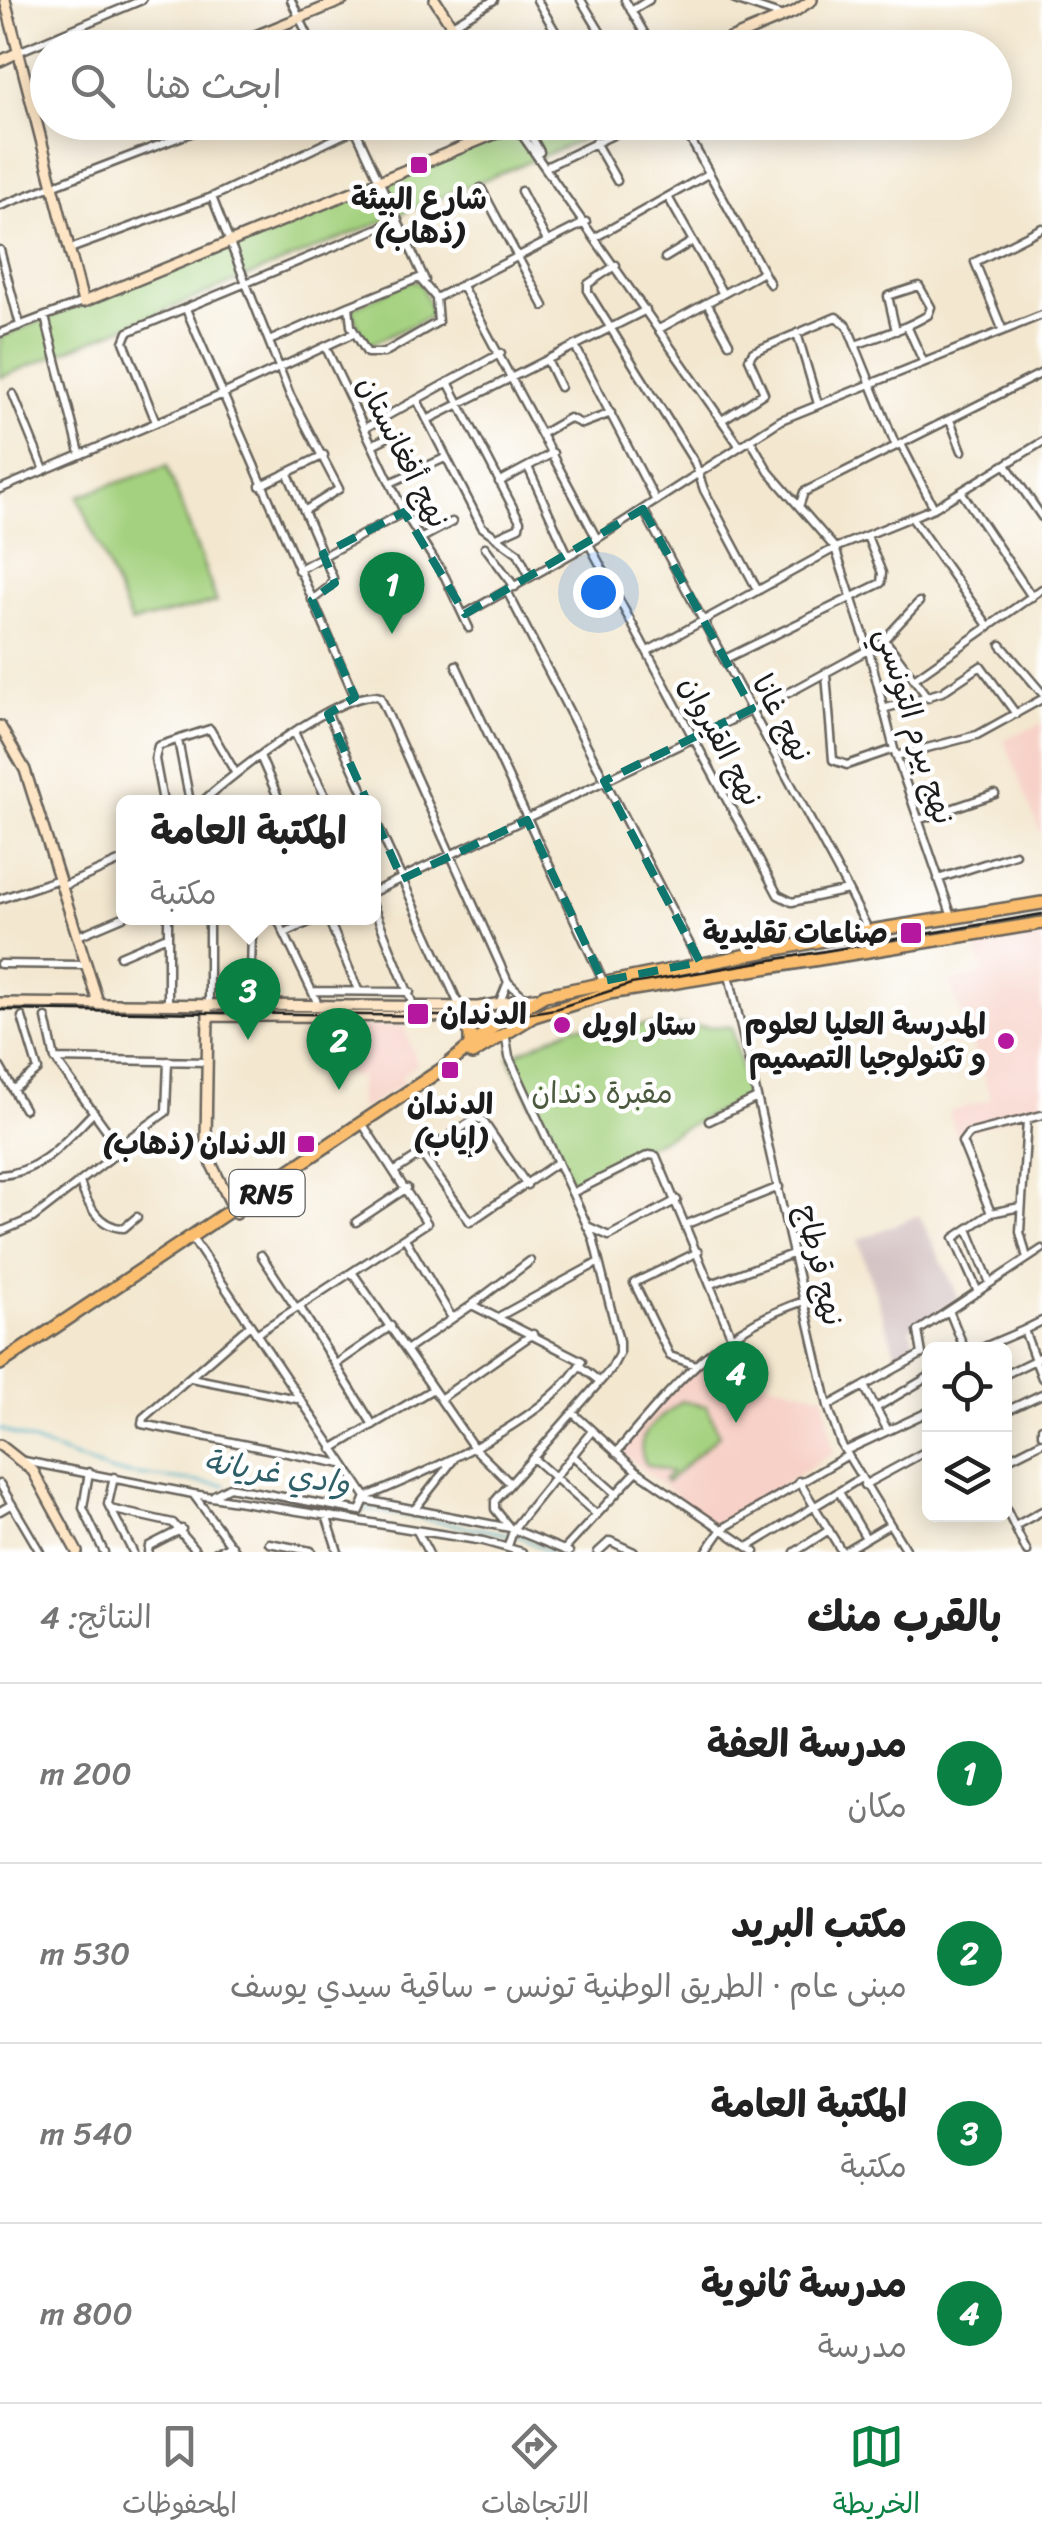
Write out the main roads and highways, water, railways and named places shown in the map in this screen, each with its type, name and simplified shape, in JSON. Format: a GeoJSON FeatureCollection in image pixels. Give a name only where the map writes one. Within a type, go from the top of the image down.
{"type":"FeatureCollection","features":[{"type":"Feature","properties":{"kind":"highway","name":"RN5"},"geometry":{"type":"LineString","coordinates":[[0,1372],[363,1125],[545,994],[869,931],[1042,904]]}},
{"type":"Feature","properties":{"kind":"highway","name":"RN5"},"geometry":{"type":"LineString","coordinates":[[363,1125],[504,1025],[609,993],[1042,923]]}},
{"type":"Feature","properties":{"kind":"highway"},"geometry":{"type":"LineString","coordinates":[[461,1013],[470,1033],[470,1046]]}},
{"type":"Feature","properties":{"kind":"highway","name":"RN5"},"geometry":{"type":"LineString","coordinates":[[0,1364],[193,1241]]}},
{"type":"Feature","properties":{"kind":"waterway","name":"وادي غريانة"},"geometry":{"type":"LineString","coordinates":[[0,1429],[112,1472],[225,1485]]}},
{"type":"Feature","properties":{"kind":"waterway","name":"وادي غريانة"},"geometry":{"type":"LineString","coordinates":[[361,1508],[519,1536],[549,1552]]}},
{"type":"Feature","properties":{"kind":"tram line"},"geometry":{"type":"LineString","coordinates":[[0,1010],[506,1017],[555,1009],[631,984],[1042,914]]}},
{"type":"Feature","properties":{"kind":"place","name":"شارع البيئة (ذهاب)"},"geometry":{"type":"Point","coordinates":[419,165]}},
{"type":"Feature","properties":{"kind":"place","name":"مدرسة العفة"},"geometry":{"type":"Point","coordinates":[392,634]}},
{"type":"Feature","properties":{"kind":"place","name":"صناعات تقليدية"},"geometry":{"type":"Point","coordinates":[911,933]}},
{"type":"Feature","properties":{"kind":"place","name":"الدندان"},"geometry":{"type":"Point","coordinates":[418,1014]}},
{"type":"Feature","properties":{"kind":"place","name":"ستار اويل"},"geometry":{"type":"Point","coordinates":[562,1025]}},
{"type":"Feature","properties":{"kind":"place","name":"المكتبة العامة"},"geometry":{"type":"Point","coordinates":[248,1040]}},
{"type":"Feature","properties":{"kind":"place","name":"المدرسة العليا لعلوم و تكنولوجيا التصميم"},"geometry":{"type":"Point","coordinates":[1006,1041]}},
{"type":"Feature","properties":{"kind":"place","name":"الدندان (إياب)"},"geometry":{"type":"Point","coordinates":[450,1070]}},
{"type":"Feature","properties":{"kind":"place","name":"مكتب البريد"},"geometry":{"type":"Point","coordinates":[339,1090]}},
{"type":"Feature","properties":{"kind":"place","name":"الدندان (ذهاب)"},"geometry":{"type":"Point","coordinates":[306,1144]}},
{"type":"Feature","properties":{"kind":"place","name":"مدرسة ثانوية"},"geometry":{"type":"Point","coordinates":[736,1423]}},
{"type":"Feature","properties":{"kind":"park label","name":"مقبرة دندان"},"geometry":{"type":"Point","coordinates":[602,1093]}}]}
